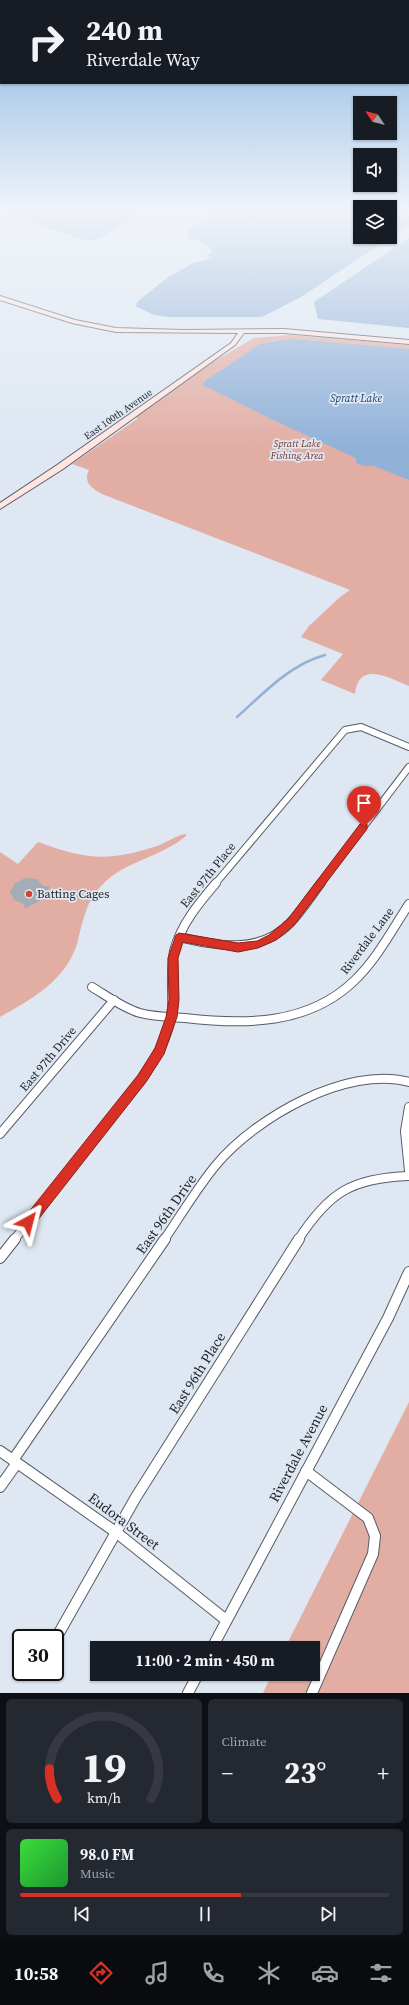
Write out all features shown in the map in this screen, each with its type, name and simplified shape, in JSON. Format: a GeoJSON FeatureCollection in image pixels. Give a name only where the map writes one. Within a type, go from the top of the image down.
{"type":"FeatureCollection","features":[{"type":"Feature","properties":{"kind":"main road"},"geometry":{"type":"LineString","coordinates":[[0,298],[74,322],[116,330],[183,332],[291,332],[409,342]]}},
{"type":"Feature","properties":{"kind":"main road","name":"East 100th Avenue"},"geometry":{"type":"LineString","coordinates":[[0,507],[60,467],[233,344],[239,338],[242,331]]}},
{"type":"Feature","properties":{"kind":"street","name":"East 97th Place"},"geometry":{"type":"LineString","coordinates":[[0,1258],[142,1079],[160,1050],[168,1032],[174,1000],[173,958],[179,937],[186,922],[199,903],[343,732],[351,728],[361,727],[409,747]]}},
{"type":"Feature","properties":{"kind":"street"},"geometry":{"type":"LineString","coordinates":[[179,937],[238,948],[258,944],[280,933],[291,922],[409,767]]}},
{"type":"Feature","properties":{"kind":"street","name":"Riverdale Lane"},"geometry":{"type":"LineString","coordinates":[[92,987],[141,1013],[223,1024],[242,1024],[280,1019],[311,1009],[336,995],[355,980],[409,904]]}},
{"type":"Feature","properties":{"kind":"street","name":"East 97th Drive"},"geometry":{"type":"LineString","coordinates":[[0,1134],[114,1000]]}},
{"type":"Feature","properties":{"kind":"street","name":"East 96th Drive"},"geometry":{"type":"LineString","coordinates":[[0,1487],[15,1461],[216,1165],[239,1142],[275,1114],[300,1100],[325,1091],[340,1086],[379,1079],[393,1078],[409,1082]]}},
{"type":"Feature","properties":{"kind":"street"},"geometry":{"type":"LineString","coordinates":[[409,1107],[405,1140],[409,1171]]}},
{"type":"Feature","properties":{"kind":"street","name":"East 96th Place"},"geometry":{"type":"LineString","coordinates":[[61,1629],[136,1497],[313,1216],[335,1196],[353,1184],[374,1178],[409,1176]]}},
{"type":"Feature","properties":{"kind":"street","name":"Riverdale Avenue"},"geometry":{"type":"LineString","coordinates":[[216,1641],[388,1318],[409,1272]]}},
{"type":"Feature","properties":{"kind":"street","name":"Eudora Street"},"geometry":{"type":"LineString","coordinates":[[0,1451],[117,1533],[226,1620]]}},
{"type":"Feature","properties":{"kind":"street"},"geometry":{"type":"LineString","coordinates":[[306,1471],[368,1518],[375,1536],[373,1554],[312,1693]]}},
{"type":"Feature","properties":{"kind":"street"},"geometry":{"type":"LineString","coordinates":[[188,1693],[194,1681]]}},
{"type":"Feature","properties":{"kind":"green space","name":"Spratt Lake Fishing Area"},"geometry":{"type":"Polygon","coordinates":[[[291,335],[409,345],[409,686],[384,676],[369,674],[362,677],[355,694],[321,680],[343,654],[301,637],[309,626],[340,597],[350,590],[102,494],[89,484],[87,474],[89,470],[72,464],[137,419],[137,414],[196,372],[254,338],[291,335]]]}},
{"type":"Feature","properties":{"kind":"green space"},"geometry":{"type":"Polygon","coordinates":[[[187,835],[177,843],[121,870],[101,886],[91,899],[88,906],[72,957],[56,979],[35,996],[0,1017],[0,852],[18,864],[38,842],[54,848],[83,855],[123,855],[154,847],[177,836],[187,835]]]}},
{"type":"Feature","properties":{"kind":"green space"},"geometry":{"type":"Polygon","coordinates":[[[409,1402],[409,1693],[263,1693],[269,1681],[320,1681],[320,1641],[289,1641],[409,1402]]]}},
{"type":"Feature","properties":{"kind":"water"},"geometry":{"type":"Polygon","coordinates":[[[149,292],[308,292],[262,317],[168,317],[154,315],[135,306],[138,301],[149,292]]]}},
{"type":"Feature","properties":{"kind":"water"},"geometry":{"type":"Polygon","coordinates":[[[329,292],[409,292],[409,328],[318,319],[314,302],[329,292]]]}},
{"type":"Feature","properties":{"kind":"water","name":"Spratt Lake"},"geometry":{"type":"Polygon","coordinates":[[[291,339],[409,349],[409,480],[374,466],[364,466],[356,463],[356,458],[271,419],[207,387],[202,386],[205,381],[260,344],[291,339]]]}},
{"type":"Feature","properties":{"kind":"building","name":"Batting Cages"},"geometry":{"type":"Polygon","coordinates":[[[25,878],[37,879],[43,886],[50,886],[41,900],[25,909],[24,904],[14,900],[10,892],[15,883],[25,878]]]}},
{"type":"Feature","properties":{"kind":"waterway"},"geometry":{"type":"LineString","coordinates":[[237,717],[267,689],[288,673],[325,655]]}},
{"type":"Feature","properties":{"kind":"place","name":"Batting Cages"},"geometry":{"type":"Point","coordinates":[29,894]}},
{"type":"Feature","properties":{"kind":"route"},"geometry":{"type":"LineString","coordinates":[[28,1222],[142,1079],[160,1050],[166,1038],[174,1000],[173,958],[179,937],[238,948],[258,944],[273,938],[285,929],[291,922],[364,827]]}}]}
